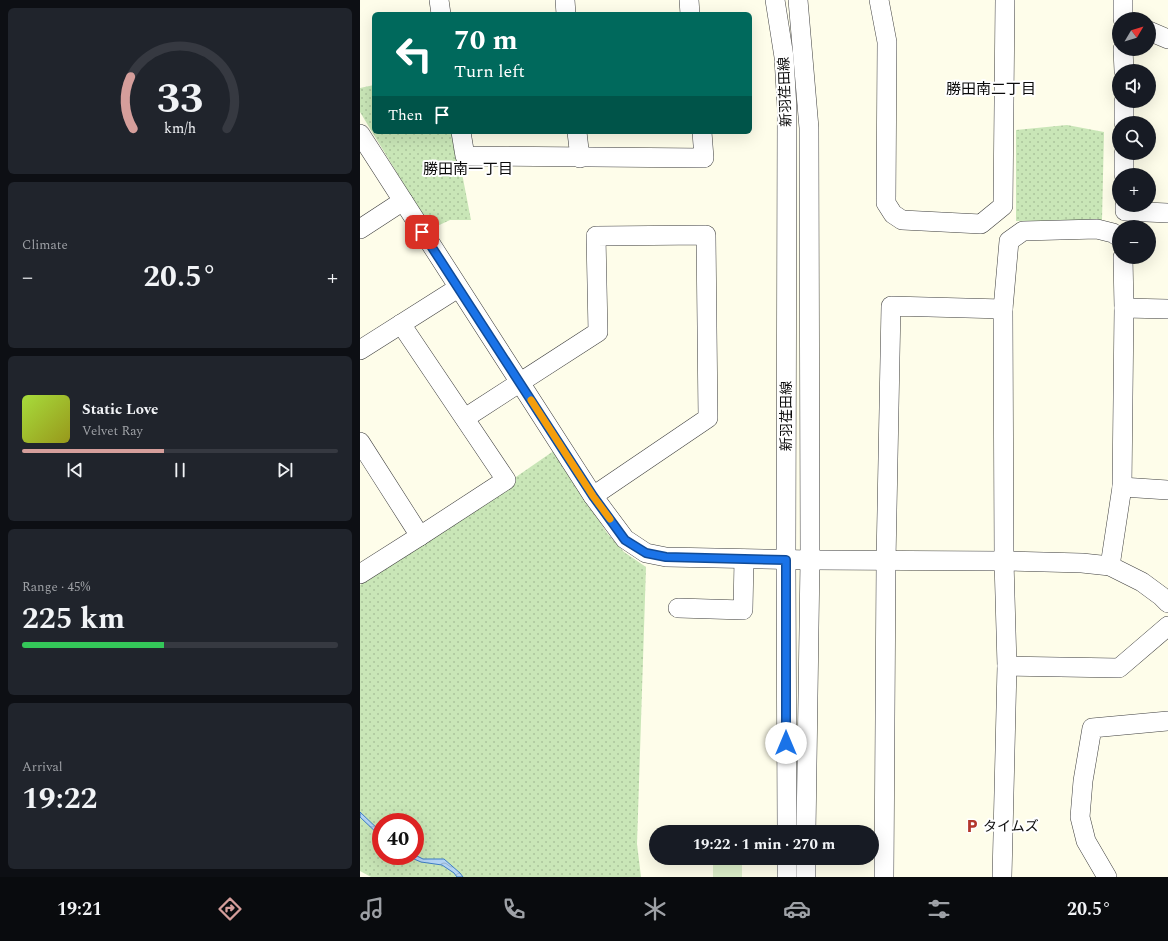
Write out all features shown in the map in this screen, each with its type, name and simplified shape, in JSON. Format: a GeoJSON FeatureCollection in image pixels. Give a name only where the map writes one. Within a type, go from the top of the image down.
{"type":"FeatureCollection","features":[{"type":"Feature","properties":{"kind":"street"},"geometry":{"type":"LineString","coordinates":[[439,0],[441,12]]}},
{"type":"Feature","properties":{"kind":"street"},"geometry":{"type":"LineString","coordinates":[[565,0],[566,12]]}},
{"type":"Feature","properties":{"kind":"street"},"geometry":{"type":"LineString","coordinates":[[689,0],[690,12]]}},
{"type":"Feature","properties":{"kind":"street","name":"新羽荏田線"},"geometry":{"type":"LineString","coordinates":[[775,0],[784,57],[787,108],[787,825]]}},
{"type":"Feature","properties":{"kind":"street","name":"新羽荏田線"},"geometry":{"type":"LineString","coordinates":[[798,0],[809,128],[810,560],[806,825]]}},
{"type":"Feature","properties":{"kind":"street"},"geometry":{"type":"LineString","coordinates":[[879,0],[887,42],[886,203],[893,214],[902,220],[982,224],[1003,206],[1005,0]]}},
{"type":"Feature","properties":{"kind":"street"},"geometry":{"type":"LineString","coordinates":[[1123,12],[1124,0]]}},
{"type":"Feature","properties":{"kind":"street"},"geometry":{"type":"LineString","coordinates":[[1156,34],[1168,39]]}},
{"type":"Feature","properties":{"kind":"street"},"geometry":{"type":"LineString","coordinates":[[360,134],[593,496],[625,540],[646,553],[666,557],[786,560],[1004,561],[1082,563],[1110,566],[1142,582],[1168,603]]}},
{"type":"Feature","properties":{"kind":"street"},"geometry":{"type":"LineString","coordinates":[[461,134],[465,156],[704,158],[702,134]]}},
{"type":"Feature","properties":{"kind":"street"},"geometry":{"type":"LineString","coordinates":[[577,134],[580,158]]}},
{"type":"Feature","properties":{"kind":"street"},"geometry":{"type":"LineString","coordinates":[[360,229],[403,201]]}},
{"type":"Feature","properties":{"kind":"street"},"geometry":{"type":"LineString","coordinates":[[1125,212],[1168,213]]}},
{"type":"Feature","properties":{"kind":"street"},"geometry":{"type":"LineString","coordinates":[[1002,877],[1007,666],[1004,561],[1003,309],[1009,241],[1023,230],[1097,229],[1112,233]]}},
{"type":"Feature","properties":{"kind":"street"},"geometry":{"type":"LineString","coordinates":[[465,418],[598,332],[596,236],[706,235],[708,418],[593,496]]}},
{"type":"Feature","properties":{"kind":"street"},"geometry":{"type":"LineString","coordinates":[[1110,566],[1122,487],[1123,264]]}},
{"type":"Feature","properties":{"kind":"street"},"geometry":{"type":"LineString","coordinates":[[360,350],[458,288]]}},
{"type":"Feature","properties":{"kind":"street"},"geometry":{"type":"LineString","coordinates":[[884,877],[886,561],[891,306],[1003,309]]}},
{"type":"Feature","properties":{"kind":"street"},"geometry":{"type":"LineString","coordinates":[[1124,308],[1168,310]]}},
{"type":"Feature","properties":{"kind":"street"},"geometry":{"type":"LineString","coordinates":[[360,574],[506,480],[401,324]]}},
{"type":"Feature","properties":{"kind":"street"},"geometry":{"type":"LineString","coordinates":[[360,442],[420,536]]}},
{"type":"Feature","properties":{"kind":"street"},"geometry":{"type":"LineString","coordinates":[[1122,487],[1168,490]]}},
{"type":"Feature","properties":{"kind":"street"},"geometry":{"type":"LineString","coordinates":[[678,608],[744,610],[744,559]]}},
{"type":"Feature","properties":{"kind":"street"},"geometry":{"type":"LineString","coordinates":[[1007,666],[1119,668],[1168,626]]}},
{"type":"Feature","properties":{"kind":"street"},"geometry":{"type":"LineString","coordinates":[[1107,877],[1086,841],[1080,817],[1083,781],[1092,728],[1168,722]]}},
{"type":"Feature","properties":{"kind":"street"},"geometry":{"type":"LineString","coordinates":[[787,865],[787,877]]}},
{"type":"Feature","properties":{"kind":"street"},"geometry":{"type":"LineString","coordinates":[[806,865],[806,877]]}},
{"type":"Feature","properties":{"kind":"green space"},"geometry":{"type":"Polygon","coordinates":[[[372,85],[372,132],[360,112],[360,88],[372,85]]]}},
{"type":"Feature","properties":{"kind":"green space"},"geometry":{"type":"Polygon","coordinates":[[[1067,125],[1104,132],[1102,220],[1016,221],[1016,130],[1067,125]]]}},
{"type":"Feature","properties":{"kind":"green space"},"geometry":{"type":"Polygon","coordinates":[[[373,134],[454,134],[471,220],[450,220],[431,229],[373,134]]]}},
{"type":"Feature","properties":{"kind":"green space"},"geometry":{"type":"Polygon","coordinates":[[[555,450],[607,533],[624,552],[646,567],[637,844],[641,877],[371,877],[360,871],[360,585],[555,450]]]}},
{"type":"Feature","properties":{"kind":"green space"},"geometry":{"type":"Polygon","coordinates":[[[713,865],[742,865],[742,877],[713,877],[713,865]]]}},
{"type":"Feature","properties":{"kind":"water"},"geometry":{"type":"Polygon","coordinates":[[[360,812],[372,823],[372,828],[360,817],[360,812]]]}},
{"type":"Feature","properties":{"kind":"water"},"geometry":{"type":"Polygon","coordinates":[[[424,859],[444,859],[463,877],[457,877],[454,873],[442,865],[424,862],[424,859]]]}},
{"type":"Feature","properties":{"kind":"slow traffic"},"geometry":{"type":"LineString","coordinates":[[531,400],[593,496],[610,519]]}},
{"type":"Feature","properties":{"kind":"place","name":"タイムズ"},"geometry":{"type":"Point","coordinates":[972,826]}},
{"type":"Feature","properties":{"kind":"district","name":"勝田南二丁目"},"geometry":{"type":"Point","coordinates":[991,89]}},
{"type":"Feature","properties":{"kind":"district","name":"勝田南一丁目"},"geometry":{"type":"Point","coordinates":[468,169]}},
{"type":"Feature","properties":{"kind":"route"},"geometry":{"type":"LineString","coordinates":[[422,232],[593,496],[625,540],[646,553],[666,557],[786,560],[786,743]]}}]}
